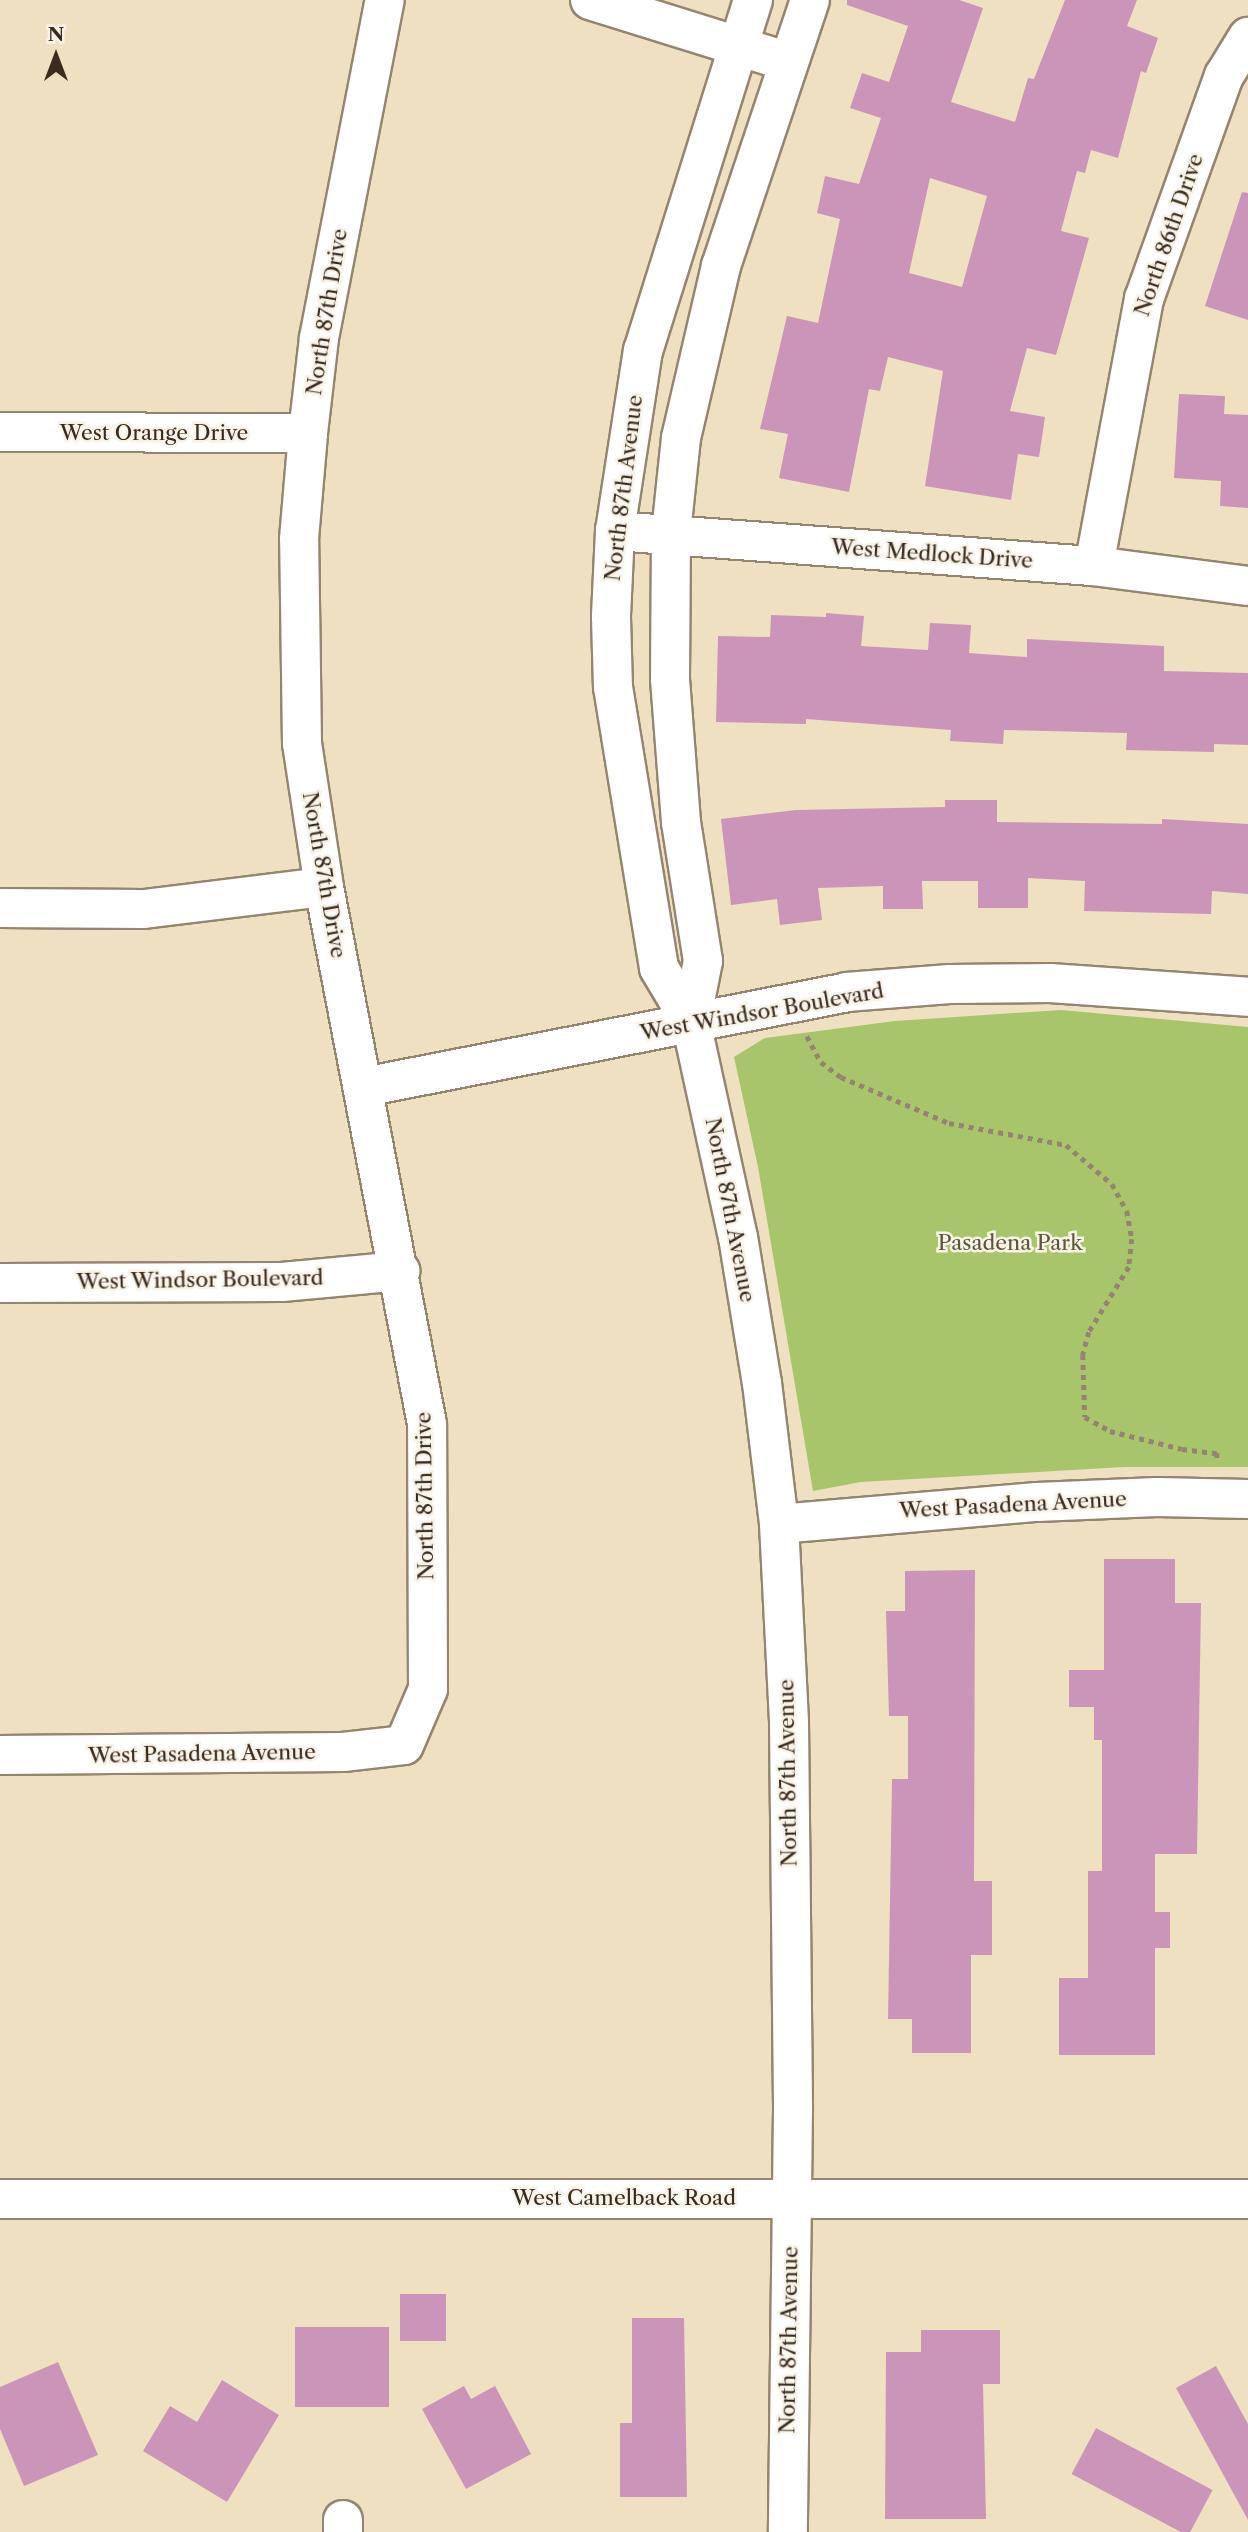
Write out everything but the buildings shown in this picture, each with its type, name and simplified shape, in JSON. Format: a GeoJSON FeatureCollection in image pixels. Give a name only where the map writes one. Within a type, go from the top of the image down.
{"type":"FeatureCollection","features":[{"type":"Feature","properties":{"kind":"street","name":"North 87th Drive"},"geometry":{"type":"LineString","coordinates":[[385,0],[319,338],[299,539],[302,744],[324,887],[400,1271],[427,1424],[428,1689],[404,1745]]}},
{"type":"Feature","properties":{"kind":"street"},"geometry":{"type":"LineString","coordinates":[[590,0],[789,62]]}},
{"type":"Feature","properties":{"kind":"street","name":"North 87th Avenue"},"geometry":{"type":"LineString","coordinates":[[753,0],[643,350],[615,531],[613,687],[630,808],[659,968],[691,1023],[738,1237],[762,1382],[779,1524],[789,1723],[792,2198],[788,2532]]}},
{"type":"Feature","properties":{"kind":"street","name":"North 87th Avenue"},"geometry":{"type":"LineString","coordinates":[[691,1023],[704,961],[681,822],[670,679],[671,533],[681,438],[697,355],[721,266],[810,0]]}},
{"type":"Feature","properties":{"kind":"street","name":"North 86th Drive"},"geometry":{"type":"LineString","coordinates":[[1094,566],[1144,299],[1236,82],[1248,37]]}},
{"type":"Feature","properties":{"kind":"street","name":"West Orange Drive"},"geometry":{"type":"LineString","coordinates":[[0,432],[308,433]]}},
{"type":"Feature","properties":{"kind":"street","name":"West Medlock Drive"},"geometry":{"type":"LineString","coordinates":[[615,531],[1094,566],[1248,586]]}},
{"type":"Feature","properties":{"kind":"street"},"geometry":{"type":"LineString","coordinates":[[0,908],[144,909],[324,887]]}},
{"type":"Feature","properties":{"kind":"street","name":"West Windsor Boulevard"},"geometry":{"type":"LineString","coordinates":[[364,1087],[846,992],[950,984],[1050,984],[1248,997]]}},
{"type":"Feature","properties":{"kind":"street","name":"West Windsor Boulevard"},"geometry":{"type":"LineString","coordinates":[[0,1283],[282,1282],[400,1271]]}},
{"type":"Feature","properties":{"kind":"street","name":"West Pasadena Avenue"},"geometry":{"type":"LineString","coordinates":[[779,1524],[964,1506],[1233,1498]]}},
{"type":"Feature","properties":{"kind":"street","name":"West Pasadena Avenue"},"geometry":{"type":"LineString","coordinates":[[0,1755],[343,1752],[404,1745]]}},
{"type":"Feature","properties":{"kind":"street","name":"West Camelback Road"},"geometry":{"type":"LineString","coordinates":[[0,2199],[1248,2199]]}},
{"type":"Feature","properties":{"kind":"path"},"geometry":{"type":"LineString","coordinates":[[799,1002],[808,1041],[821,1062],[841,1077],[949,1123],[1040,1137],[1066,1145],[1112,1184],[1127,1211],[1132,1239],[1129,1267],[1089,1332],[1083,1355],[1085,1417],[1110,1431],[1182,1449],[1217,1453],[1233,1498]]}},
{"type":"Feature","properties":{"kind":"green space","name":"Pasadena Park"},"geometry":{"type":"Polygon","coordinates":[[[1061,1010],[1248,1027],[1248,1467],[1124,1467],[861,1482],[813,1491],[758,1167],[734,1057],[765,1038],[895,1021],[1061,1010]]]}}]}
